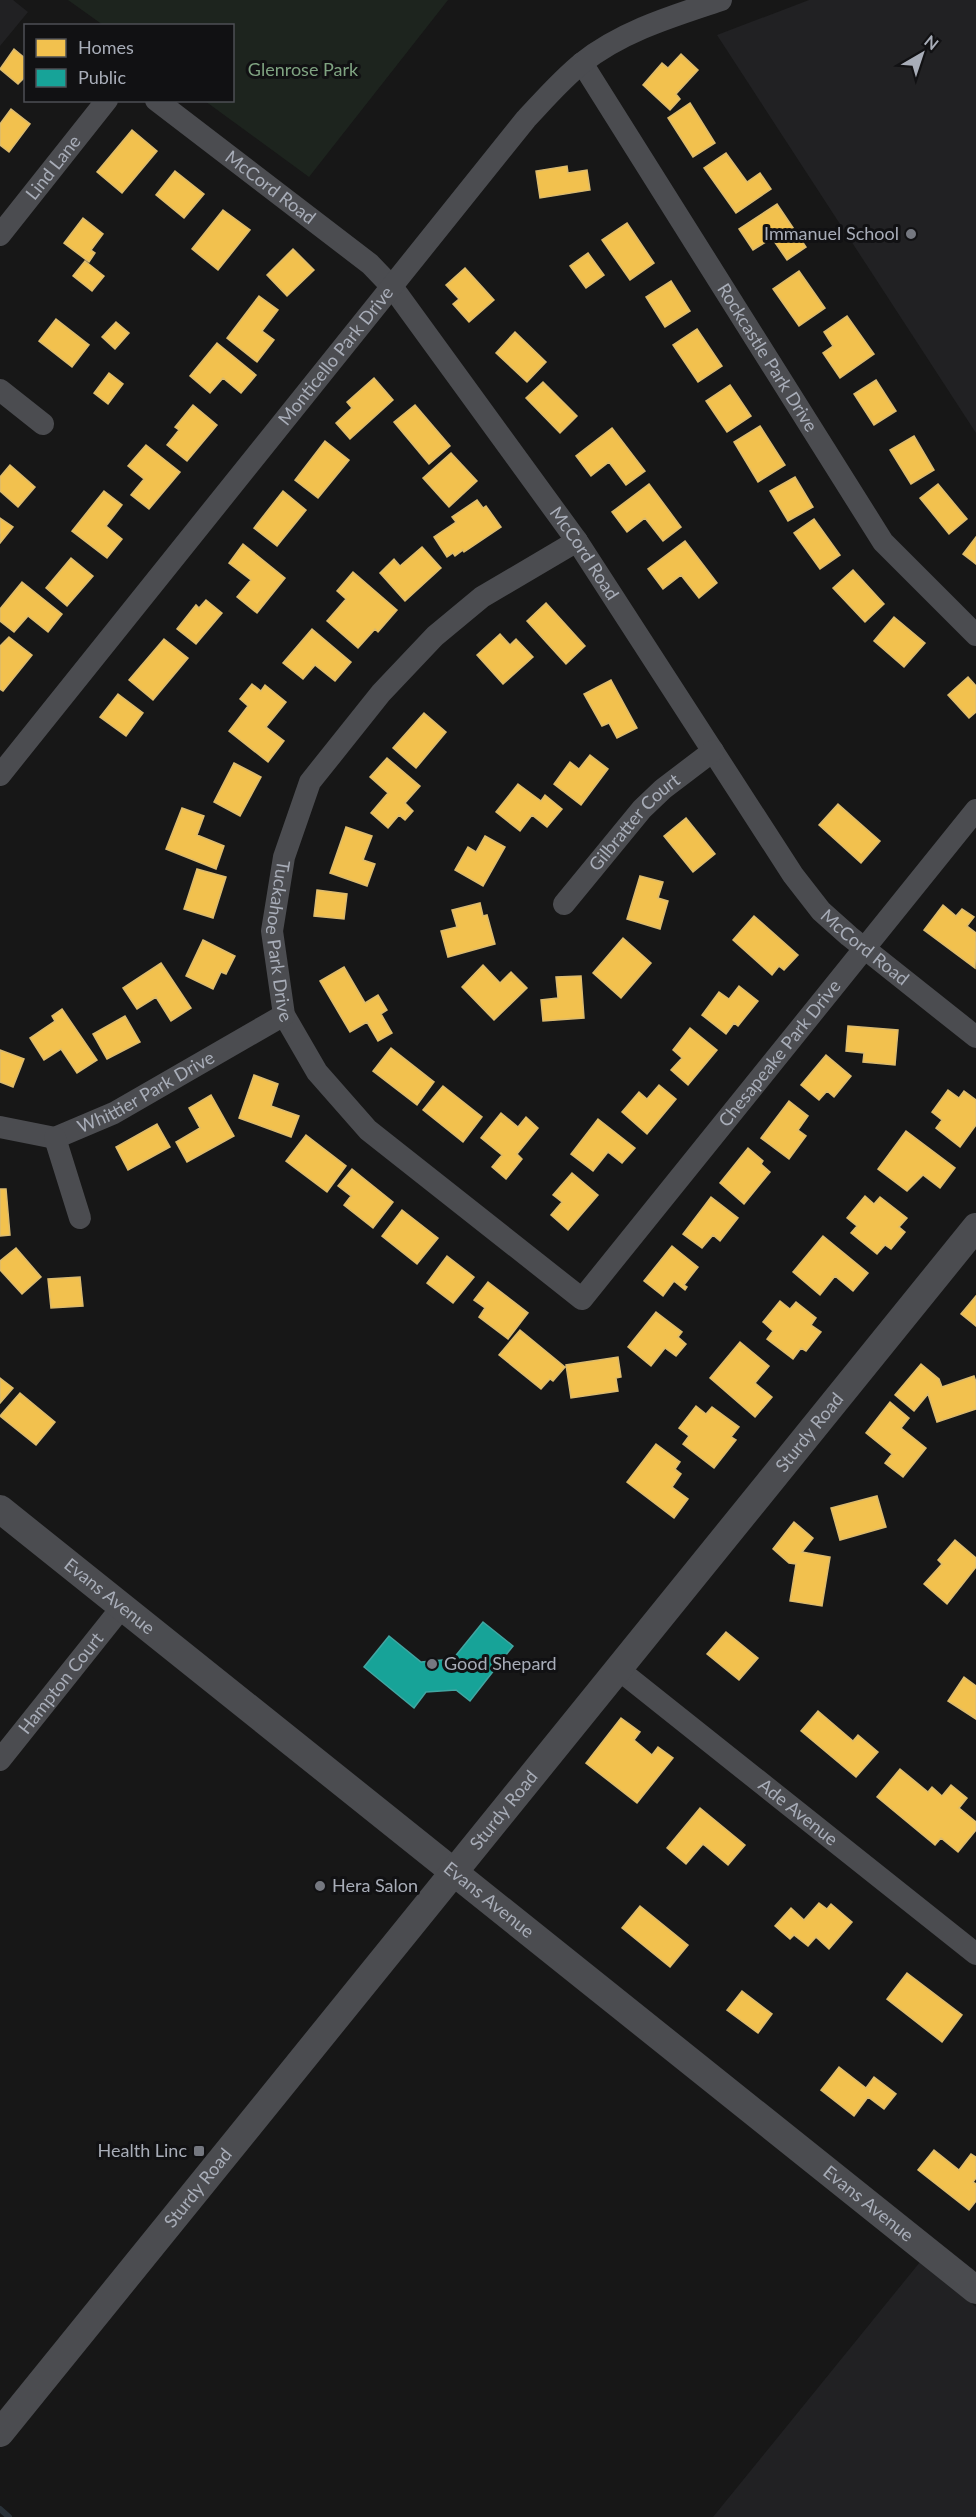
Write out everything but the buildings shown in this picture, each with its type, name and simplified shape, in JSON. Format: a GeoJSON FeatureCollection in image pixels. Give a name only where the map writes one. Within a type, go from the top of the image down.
{"type":"FeatureCollection","features":[{"type":"Feature","properties":{"kind":"street","name":"Monticello Park Drive"},"geometry":{"type":"LineString","coordinates":[[0,775],[393,288],[526,119],[582,63],[618,40],[660,21],[721,0]]}},
{"type":"Feature","properties":{"kind":"street","name":"Rockcastle Park Drive"},"geometry":{"type":"LineString","coordinates":[[582,63],[883,542],[976,635]]}},
{"type":"Feature","properties":{"kind":"street","name":"Lind Lane"},"geometry":{"type":"LineString","coordinates":[[0,235],[105,102]]}},
{"type":"Feature","properties":{"kind":"street","name":"McCord Road"},"geometry":{"type":"LineString","coordinates":[[159,102],[370,264],[393,288],[577,541],[793,875],[821,911],[863,948],[976,1037]]}},
{"type":"Feature","properties":{"kind":"street"},"geometry":{"type":"LineString","coordinates":[[0,390],[43,424]]}},
{"type":"Feature","properties":{"kind":"street","name":"Tuckahoe Park Drive"},"geometry":{"type":"LineString","coordinates":[[577,541],[482,597],[435,636],[381,693],[310,782],[284,857],[272,931],[284,1015],[317,1072],[368,1130],[582,1299]]}},
{"type":"Feature","properties":{"kind":"street","name":"Gilbratter Court"},"geometry":{"type":"LineString","coordinates":[[564,904],[642,809],[663,789],[713,751]]}},
{"type":"Feature","properties":{"kind":"street","name":"Chesapeake Park Drive"},"geometry":{"type":"LineString","coordinates":[[582,1299],[976,810]]}},
{"type":"Feature","properties":{"kind":"street","name":"Whittier Park Drive"},"geometry":{"type":"LineString","coordinates":[[0,1127],[55,1138],[114,1113],[284,1015]]}},
{"type":"Feature","properties":{"kind":"street"},"geometry":{"type":"LineString","coordinates":[[55,1138],[80,1218]]}},
{"type":"Feature","properties":{"kind":"street","name":"Sturdy Road"},"geometry":{"type":"LineString","coordinates":[[0,2433],[976,1227]]}},
{"type":"Feature","properties":{"kind":"street","name":"Evans Avenue"},"geometry":{"type":"LineString","coordinates":[[0,1509],[976,2290]]}},
{"type":"Feature","properties":{"kind":"street","name":"Hampton Court"},"geometry":{"type":"LineString","coordinates":[[0,1760],[122,1607]]}},
{"type":"Feature","properties":{"kind":"street","name":"Ade Avenue"},"geometry":{"type":"LineString","coordinates":[[618,1669],[976,1954]]}},
{"type":"Feature","properties":{"kind":"shaded area"},"geometry":{"type":"Polygon","coordinates":[[[0,0],[13,0],[28,12],[0,46],[0,0]]]}},
{"type":"Feature","properties":{"kind":"shaded area","name":"Immanuel School"},"geometry":{"type":"Polygon","coordinates":[[[809,0],[976,0],[976,433],[717,35],[809,0]]]}},
{"type":"Feature","properties":{"kind":"shaded area"},"geometry":{"type":"Polygon","coordinates":[[[920,2262],[976,2307],[976,2517],[713,2517],[920,2262]]]}},
{"type":"Feature","properties":{"kind":"green space","name":"Glenrose Park"},"geometry":{"type":"Polygon","coordinates":[[[68,0],[448,0],[309,177],[206,102],[234,102],[234,24],[102,24],[68,0]]]}},
{"type":"Feature","properties":{"kind":"waterway"},"geometry":{"type":"LineString","coordinates":[[0,2509],[9,2517]]}},
{"type":"Feature","properties":{"kind":"place","name":"Immanuel School"},"geometry":{"type":"Point","coordinates":[911,234]}},
{"type":"Feature","properties":{"kind":"place","name":"Good Shepard"},"geometry":{"type":"Point","coordinates":[432,1664]}},
{"type":"Feature","properties":{"kind":"place","name":"Hera Salon"},"geometry":{"type":"Point","coordinates":[320,1886]}},
{"type":"Feature","properties":{"kind":"place","name":"Health Linc"},"geometry":{"type":"Point","coordinates":[199,2151]}}]}
